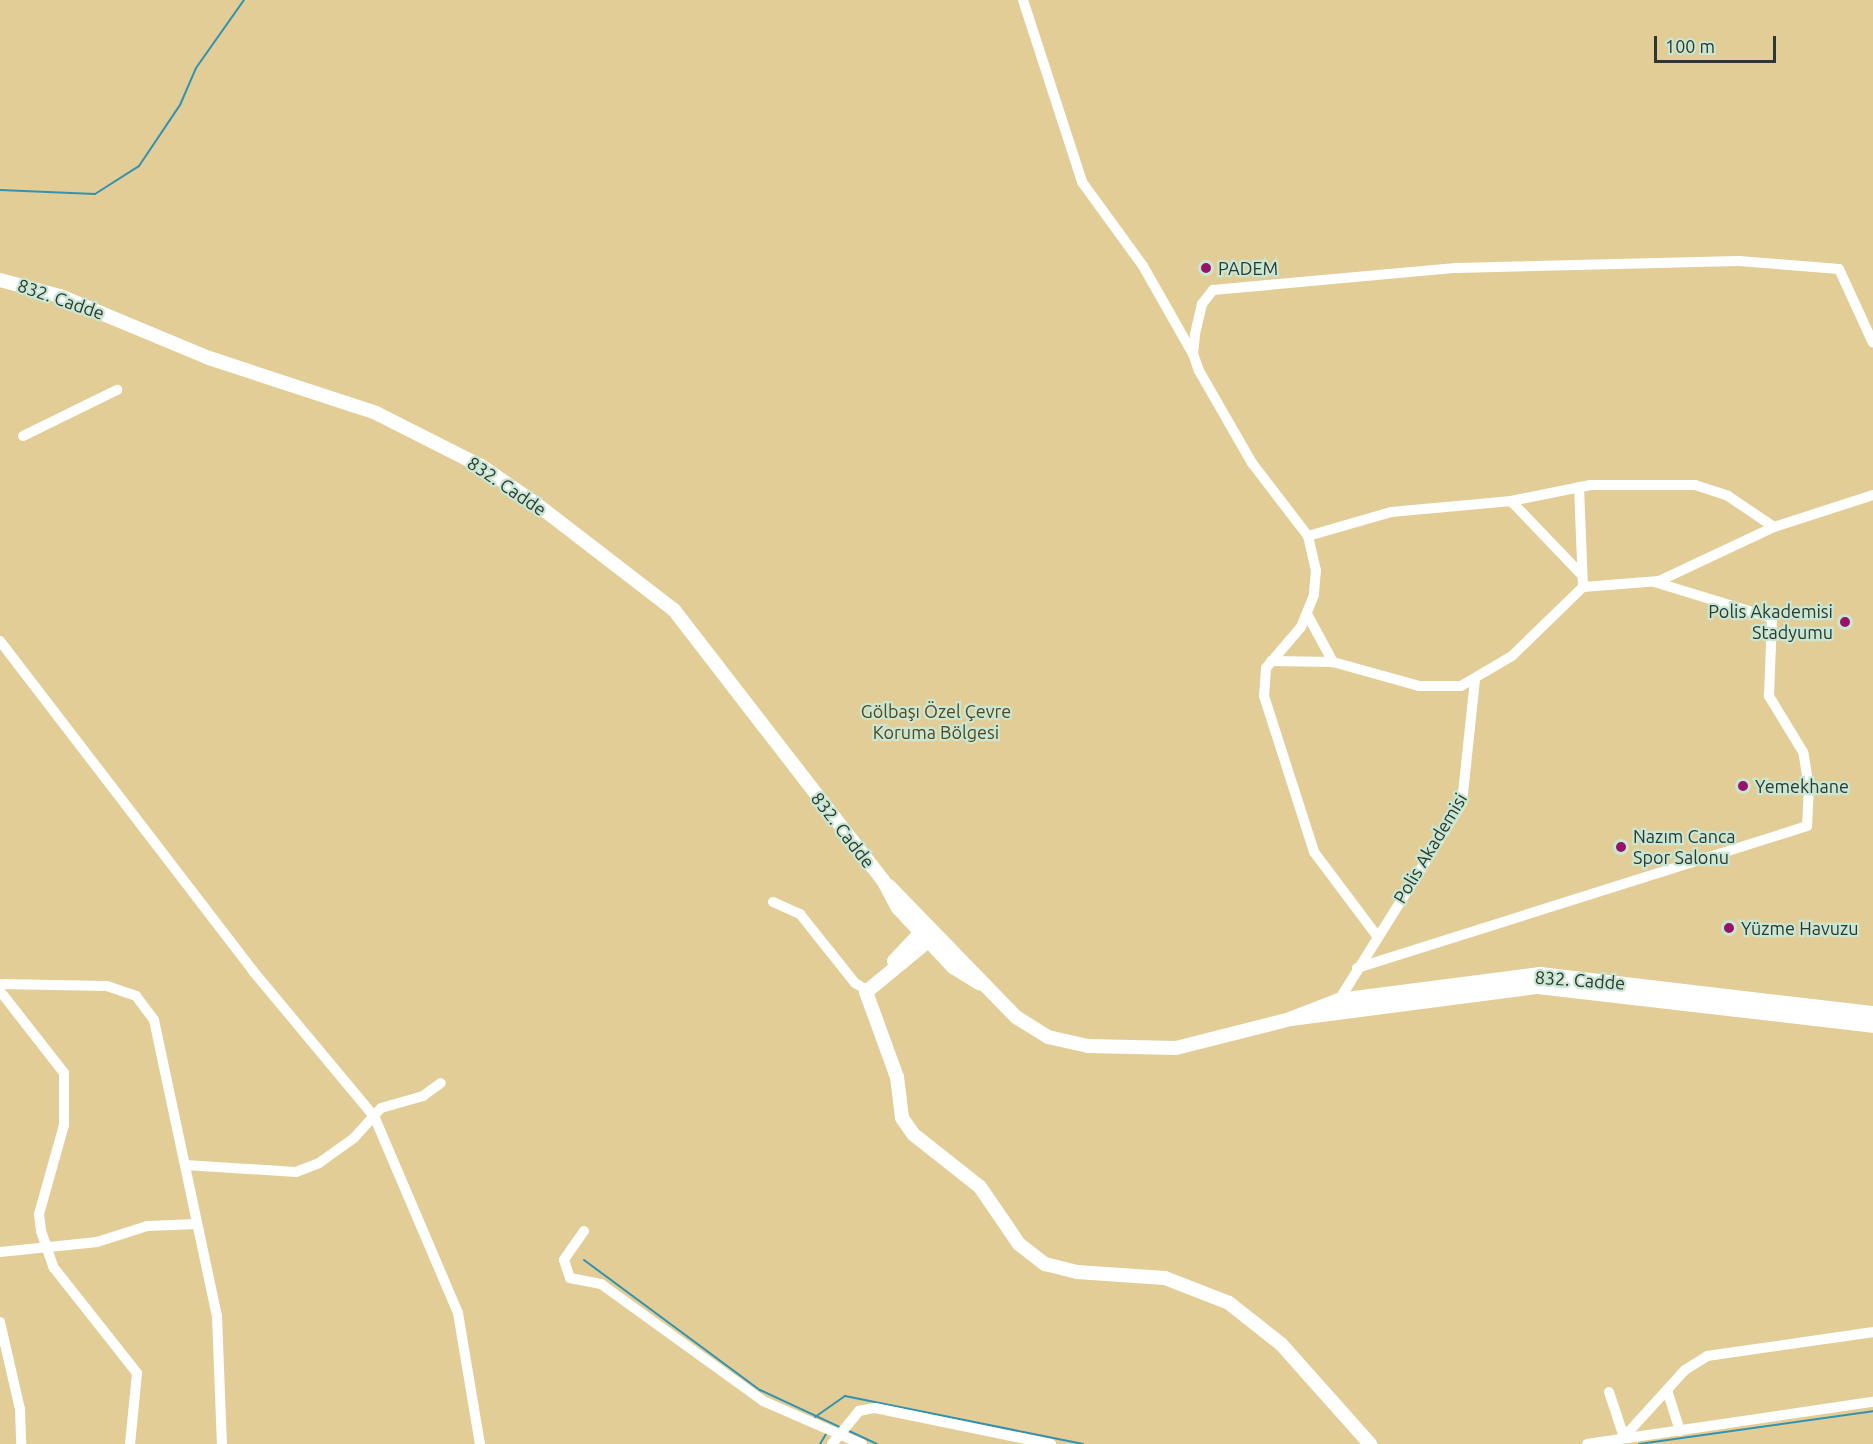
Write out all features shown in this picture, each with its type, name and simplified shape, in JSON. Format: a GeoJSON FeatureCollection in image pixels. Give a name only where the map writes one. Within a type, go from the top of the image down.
{"type":"FeatureCollection","features":[{"type":"Feature","properties":{"kind":"street"},"geometry":{"type":"LineString","coordinates":[[1023,0],[1082,182],[1143,266],[1240,444],[1308,536],[1316,583],[1306,614],[1271,661],[1263,678],[1265,704],[1312,846],[1333,884],[1377,936]]}},
{"type":"Feature","properties":{"kind":"street"},"geometry":{"type":"LineString","coordinates":[[1193,354],[1207,295],[1234,285],[1456,268],[1707,260],[1839,269],[1873,343]]}},
{"type":"Feature","properties":{"kind":"street","name":"832. Cadde"},"geometry":{"type":"LineString","coordinates":[[0,280],[68,300],[209,358],[340,398],[441,444],[510,485],[674,610],[883,880],[927,933],[979,983],[1038,1032],[1108,1048],[1176,1048],[1291,1018],[1339,1000],[1540,974],[1873,1026]]}},
{"type":"Feature","properties":{"kind":"street"},"geometry":{"type":"LineString","coordinates":[[23,436],[117,390]]}},
{"type":"Feature","properties":{"kind":"street"},"geometry":{"type":"LineString","coordinates":[[1308,536],[1391,512],[1511,501],[1579,487],[1695,485],[1728,496],[1774,527]]}},
{"type":"Feature","properties":{"kind":"street"},"geometry":{"type":"LineString","coordinates":[[1579,487],[1580,573],[1583,587]]}},
{"type":"Feature","properties":{"kind":"street"},"geometry":{"type":"LineString","coordinates":[[1271,661],[1333,662],[1419,686],[1461,686],[1475,681],[1524,645],[1583,587],[1654,582],[1774,527],[1873,495]]}},
{"type":"Feature","properties":{"kind":"street"},"geometry":{"type":"LineString","coordinates":[[1511,501],[1580,573]]}},
{"type":"Feature","properties":{"kind":"street"},"geometry":{"type":"LineString","coordinates":[[1357,968],[1807,826],[1809,788],[1803,752],[1769,696],[1772,618],[1654,582]]}},
{"type":"Feature","properties":{"kind":"street"},"geometry":{"type":"LineString","coordinates":[[1306,614],[1333,662]]}},
{"type":"Feature","properties":{"kind":"street"},"geometry":{"type":"LineString","coordinates":[[0,641],[253,971],[374,1116],[458,1314],[480,1444]]}},
{"type":"Feature","properties":{"kind":"street","name":"Polis Akademisi"},"geometry":{"type":"LineString","coordinates":[[1339,1000],[1464,798],[1475,681]]}},
{"type":"Feature","properties":{"kind":"street"},"geometry":{"type":"LineString","coordinates":[[773,902],[800,914],[855,983],[867,990],[897,1077],[907,1127],[980,1187],[1028,1253],[1063,1270],[1165,1278],[1218,1296],[1281,1344],[1370,1444]]}},
{"type":"Feature","properties":{"kind":"street"},"geometry":{"type":"LineString","coordinates":[[867,990],[927,933]]}},
{"type":"Feature","properties":{"kind":"street"},"geometry":{"type":"LineString","coordinates":[[0,984],[106,986],[141,1001],[154,1020],[217,1316],[222,1444]]}},
{"type":"Feature","properties":{"kind":"street","name":"832. Cadde"},"geometry":{"type":"LineString","coordinates":[[1291,1018],[1538,987],[1873,1013]]}},
{"type":"Feature","properties":{"kind":"street"},"geometry":{"type":"LineString","coordinates":[[0,991],[49,1047],[66,1083],[64,1125],[39,1214],[45,1248],[74,1295],[137,1373],[130,1444]]}},
{"type":"Feature","properties":{"kind":"street"},"geometry":{"type":"LineString","coordinates":[[185,1165],[296,1172],[319,1163],[393,1102],[423,1096],[441,1083]]}},
{"type":"Feature","properties":{"kind":"street"},"geometry":{"type":"LineString","coordinates":[[0,1252],[111,1239],[147,1226],[197,1224]]}},
{"type":"Feature","properties":{"kind":"street"},"geometry":{"type":"LineString","coordinates":[[584,1231],[564,1260],[570,1278],[601,1284],[752,1394],[837,1430],[862,1444]]}},
{"type":"Feature","properties":{"kind":"street"},"geometry":{"type":"LineString","coordinates":[[0,1322],[20,1409],[21,1444]]}},
{"type":"Feature","properties":{"kind":"street"},"geometry":{"type":"LineString","coordinates":[[1624,1437],[1667,1390],[1707,1356],[1873,1332]]}},
{"type":"Feature","properties":{"kind":"street"},"geometry":{"type":"LineString","coordinates":[[1667,1390],[1680,1431]]}},
{"type":"Feature","properties":{"kind":"street"},"geometry":{"type":"LineString","coordinates":[[1609,1392],[1624,1437]]}},
{"type":"Feature","properties":{"kind":"street"},"geometry":{"type":"LineString","coordinates":[[1587,1444],[1873,1402]]}},
{"type":"Feature","properties":{"kind":"street"},"geometry":{"type":"LineString","coordinates":[[832,1444],[837,1430],[859,1411],[875,1408],[1051,1444]]}},
{"type":"Feature","properties":{"kind":"green space","name":"Gölbaşı Özel Çevre Koruma Bölgesi"},"geometry":{"type":"Polygon","coordinates":[[[0,0],[1873,0],[1873,1444],[0,1444],[0,0]]]}},
{"type":"Feature","properties":{"kind":"waterway"},"geometry":{"type":"LineString","coordinates":[[0,190],[95,194],[139,166],[180,105],[196,68],[244,0]]}},
{"type":"Feature","properties":{"kind":"waterway"},"geometry":{"type":"LineString","coordinates":[[584,1260],[760,1390],[842,1428]]}},
{"type":"Feature","properties":{"kind":"waterway"},"geometry":{"type":"LineString","coordinates":[[815,1417],[845,1396],[1083,1444]]}},
{"type":"Feature","properties":{"kind":"waterway"},"geometry":{"type":"LineString","coordinates":[[1639,1444],[1873,1411]]}},
{"type":"Feature","properties":{"kind":"waterway"},"geometry":{"type":"LineString","coordinates":[[847,1430],[877,1444]]}},
{"type":"Feature","properties":{"kind":"waterway"},"geometry":{"type":"LineString","coordinates":[[820,1444],[826,1434]]}},
{"type":"Feature","properties":{"kind":"place","name":"PADEM"},"geometry":{"type":"Point","coordinates":[1206,268]}},
{"type":"Feature","properties":{"kind":"place","name":"Polis Akademisi Stadyumu"},"geometry":{"type":"Point","coordinates":[1845,622]}},
{"type":"Feature","properties":{"kind":"place","name":"Yemekhane"},"geometry":{"type":"Point","coordinates":[1743,786]}},
{"type":"Feature","properties":{"kind":"place","name":"Nazım Canca Spor Salonu"},"geometry":{"type":"Point","coordinates":[1621,847]}},
{"type":"Feature","properties":{"kind":"place","name":"Yüzme Havuzu"},"geometry":{"type":"Point","coordinates":[1729,928]}}]}
